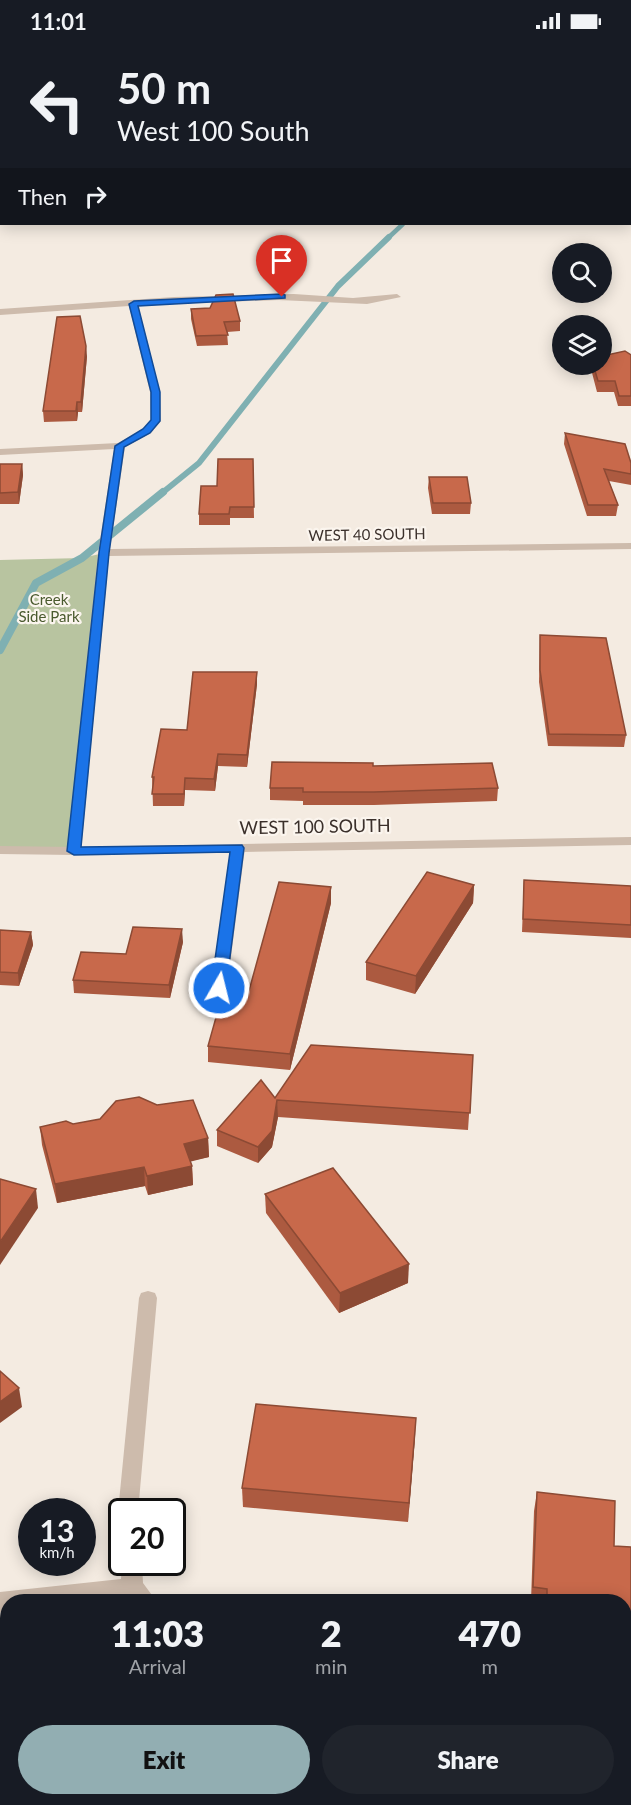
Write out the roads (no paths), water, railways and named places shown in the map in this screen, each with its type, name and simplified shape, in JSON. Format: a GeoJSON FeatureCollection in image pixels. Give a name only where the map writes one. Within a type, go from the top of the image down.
{"type":"FeatureCollection","features":[{"type":"Feature","properties":{"kind":"street"},"geometry":{"type":"LineString","coordinates":[[0,312],[282,297],[374,303],[398,297]]}},
{"type":"Feature","properties":{"kind":"street"},"geometry":{"type":"LineString","coordinates":[[0,452],[120,446],[147,431],[156,421],[155,392],[134,304]]}},
{"type":"Feature","properties":{"kind":"street"},"geometry":{"type":"LineString","coordinates":[[74,851],[104,553],[120,446]]}},
{"type":"Feature","properties":{"kind":"street","name":"WEST 40 SOUTH"},"geometry":{"type":"LineString","coordinates":[[104,553],[631,546]]}},
{"type":"Feature","properties":{"kind":"street","name":"WEST 100 SOUTH"},"geometry":{"type":"LineString","coordinates":[[0,850],[74,851],[631,841]]}},
{"type":"Feature","properties":{"kind":"street"},"geometry":{"type":"LineString","coordinates":[[219,988],[237,848]]}},
{"type":"Feature","properties":{"kind":"street"},"geometry":{"type":"LineString","coordinates":[[130,1498],[148,1298]]}},
{"type":"Feature","properties":{"kind":"street"},"geometry":{"type":"LineString","coordinates":[[134,1576],[139,1594]]}},
{"type":"Feature","properties":{"kind":"waterway"},"geometry":{"type":"LineString","coordinates":[[387,239],[402,225]]}},
{"type":"Feature","properties":{"kind":"waterway"},"geometry":{"type":"LineString","coordinates":[[162,493],[199,463],[338,286],[389,237]]}},
{"type":"Feature","properties":{"kind":"waterway"},"geometry":{"type":"LineString","coordinates":[[0,650],[36,583],[82,558],[163,492]]}},
{"type":"Feature","properties":{"kind":"park label","name":"Creek Side Park"},"geometry":{"type":"Point","coordinates":[49,608]}}]}
